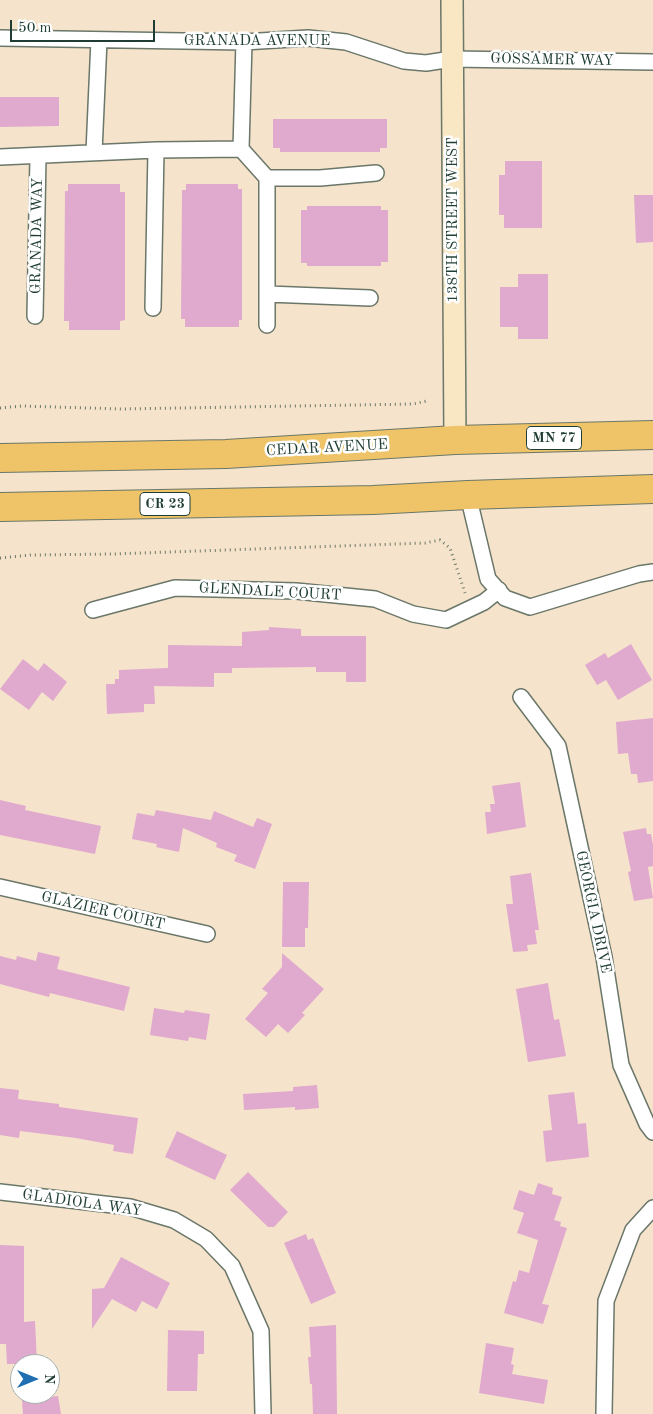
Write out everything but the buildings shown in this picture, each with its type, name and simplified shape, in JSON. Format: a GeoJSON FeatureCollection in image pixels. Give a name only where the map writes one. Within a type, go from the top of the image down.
{"type":"FeatureCollection","features":[{"type":"Feature","properties":{"kind":"highway","name":"CEDAR AVENUE"},"geometry":{"type":"LineString","coordinates":[[0,458],[226,454],[455,440],[653,435]]}},
{"type":"Feature","properties":{"kind":"highway"},"geometry":{"type":"LineString","coordinates":[[468,495],[653,490]]}},
{"type":"Feature","properties":{"kind":"highway","name":"CR 23"},"geometry":{"type":"LineString","coordinates":[[0,507],[364,501],[468,495]]}},
{"type":"Feature","properties":{"kind":"street","name":"138TH STREET WEST"},"geometry":{"type":"LineString","coordinates":[[452,0],[455,440]]}},
{"type":"Feature","properties":{"kind":"street","name":"GRANADA AVENUE"},"geometry":{"type":"LineString","coordinates":[[0,38],[244,42],[308,38],[327,39],[364,47],[404,60],[426,63],[452,59]]}},
{"type":"Feature","properties":{"kind":"street"},"geometry":{"type":"LineString","coordinates":[[94,152],[99,40]]}},
{"type":"Feature","properties":{"kind":"street"},"geometry":{"type":"LineString","coordinates":[[244,42],[241,149],[267,178],[267,325]]}},
{"type":"Feature","properties":{"kind":"street","name":"GOSSAMER WAY"},"geometry":{"type":"LineString","coordinates":[[452,59],[653,62]]}},
{"type":"Feature","properties":{"kind":"street","name":"GRANADA WAY"},"geometry":{"type":"LineString","coordinates":[[0,158],[94,152],[241,149]]}},
{"type":"Feature","properties":{"kind":"street"},"geometry":{"type":"LineString","coordinates":[[153,308],[156,150]]}},
{"type":"Feature","properties":{"kind":"street","name":"GRANADA WAY"},"geometry":{"type":"LineString","coordinates":[[35,316],[38,156]]}},
{"type":"Feature","properties":{"kind":"street"},"geometry":{"type":"LineString","coordinates":[[267,178],[320,178],[376,173]]}},
{"type":"Feature","properties":{"kind":"street"},"geometry":{"type":"LineString","coordinates":[[268,294],[370,298]]}},
{"type":"Feature","properties":{"kind":"street"},"geometry":{"type":"LineString","coordinates":[[468,495],[488,579],[505,598],[530,607],[639,574],[653,572]]}},
{"type":"Feature","properties":{"kind":"street","name":"GLENDALE COURT"},"geometry":{"type":"LineString","coordinates":[[93,610],[175,588],[296,590],[375,599],[413,614],[446,620],[484,602],[499,590]]}},
{"type":"Feature","properties":{"kind":"street","name":"GEORGIA DRIVE"},"geometry":{"type":"LineString","coordinates":[[521,697],[558,746],[604,957],[621,1065],[647,1124],[653,1132]]}},
{"type":"Feature","properties":{"kind":"street","name":"GLAZIER COURT"},"geometry":{"type":"LineString","coordinates":[[0,887],[207,934]]}},
{"type":"Feature","properties":{"kind":"street","name":"GLADIOLA WAY"},"geometry":{"type":"LineString","coordinates":[[0,1192],[130,1207],[174,1220],[206,1239],[232,1266],[261,1332],[263,1414]]}},
{"type":"Feature","properties":{"kind":"street"},"geometry":{"type":"LineString","coordinates":[[604,1414],[606,1301],[633,1230],[653,1208]]}},
{"type":"Feature","properties":{"kind":"path"},"geometry":{"type":"LineString","coordinates":[[0,408],[22,406],[122,409],[247,408],[413,404],[428,401]]}},
{"type":"Feature","properties":{"kind":"path"},"geometry":{"type":"LineString","coordinates":[[0,558],[31,555],[425,543],[440,540],[450,548],[469,609]]}}]}
